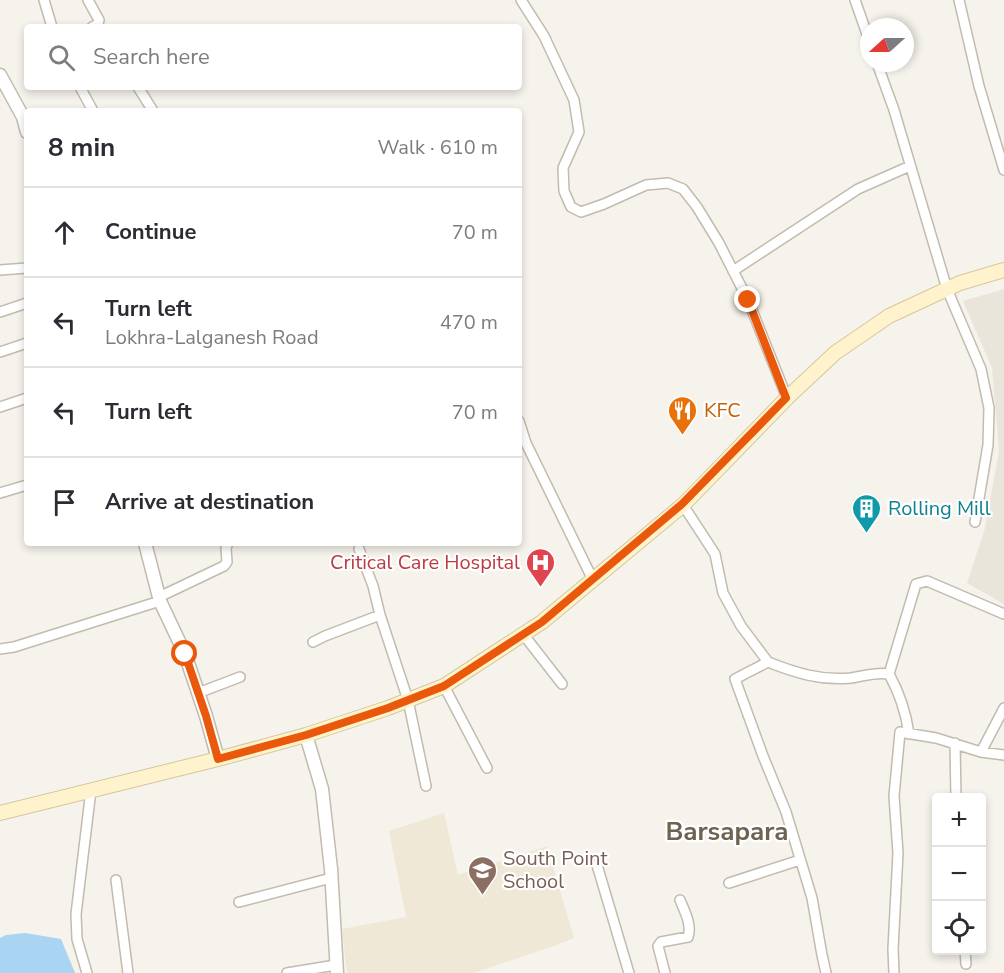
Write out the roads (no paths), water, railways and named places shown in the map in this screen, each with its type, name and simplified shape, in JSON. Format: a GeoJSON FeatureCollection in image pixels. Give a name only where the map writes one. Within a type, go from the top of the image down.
{"type":"FeatureCollection","features":[{"type":"Feature","properties":{"kind":"main road"},"geometry":{"type":"LineString","coordinates":[[0,813],[306,735],[444,686],[542,622],[682,504],[786,398],[835,353],[889,316],[960,283],[1004,270]]}},
{"type":"Feature","properties":{"kind":"street"},"geometry":{"type":"LineString","coordinates":[[44,0],[51,24]]}},
{"type":"Feature","properties":{"kind":"street"},"geometry":{"type":"LineString","coordinates":[[88,0],[99,20],[98,24]]}},
{"type":"Feature","properties":{"kind":"street"},"geometry":{"type":"LineString","coordinates":[[521,0],[544,36],[574,100],[579,132],[563,168],[564,191],[571,207],[581,212],[646,185],[668,183],[683,189],[719,243],[748,300],[786,398]]}},
{"type":"Feature","properties":{"kind":"street"},"geometry":{"type":"LineString","coordinates":[[855,0],[861,18]]}},
{"type":"Feature","properties":{"kind":"street"},"geometry":{"type":"LineString","coordinates":[[959,0],[979,86],[1004,170]]}},
{"type":"Feature","properties":{"kind":"street"},"geometry":{"type":"LineString","coordinates":[[880,72],[894,110],[947,289],[981,369],[988,408],[988,445],[975,522]]}},
{"type":"Feature","properties":{"kind":"street"},"geometry":{"type":"LineString","coordinates":[[0,75],[24,121]]}},
{"type":"Feature","properties":{"kind":"street"},"geometry":{"type":"LineString","coordinates":[[82,90],[91,108]]}},
{"type":"Feature","properties":{"kind":"street"},"geometry":{"type":"LineString","coordinates":[[140,90],[151,108]]}},
{"type":"Feature","properties":{"kind":"street"},"geometry":{"type":"LineString","coordinates":[[733,271],[858,189],[910,166]]}},
{"type":"Feature","properties":{"kind":"street"},"geometry":{"type":"LineString","coordinates":[[0,270],[24,268]]}},
{"type":"Feature","properties":{"kind":"street"},"geometry":{"type":"LineString","coordinates":[[0,312],[24,304]]}},
{"type":"Feature","properties":{"kind":"street"},"geometry":{"type":"LineString","coordinates":[[0,352],[24,344]]}},
{"type":"Feature","properties":{"kind":"street"},"geometry":{"type":"LineString","coordinates":[[0,407],[24,399]]}},
{"type":"Feature","properties":{"kind":"street"},"geometry":{"type":"LineString","coordinates":[[522,430],[526,443],[593,579]]}},
{"type":"Feature","properties":{"kind":"street"},"geometry":{"type":"LineString","coordinates":[[0,493],[24,485]]}},
{"type":"Feature","properties":{"kind":"street"},"geometry":{"type":"LineString","coordinates":[[682,504],[715,554],[723,593],[741,626],[768,662],[795,673],[828,679],[889,674]]}},
{"type":"Feature","properties":{"kind":"street"},"geometry":{"type":"LineString","coordinates":[[146,546],[160,599],[185,654],[218,759]]}},
{"type":"Feature","properties":{"kind":"street"},"geometry":{"type":"LineString","coordinates":[[0,649],[14,647],[160,599],[224,566],[227,562],[227,546]]}},
{"type":"Feature","properties":{"kind":"street"},"geometry":{"type":"LineString","coordinates":[[359,549],[373,586],[380,615],[408,700],[426,786]]}},
{"type":"Feature","properties":{"kind":"street"},"geometry":{"type":"LineString","coordinates":[[909,734],[897,687],[889,674],[916,584],[927,582],[1004,614]]}},
{"type":"Feature","properties":{"kind":"street"},"geometry":{"type":"LineString","coordinates":[[313,642],[380,615]]}},
{"type":"Feature","properties":{"kind":"street"},"geometry":{"type":"LineString","coordinates":[[523,634],[562,684]]}},
{"type":"Feature","properties":{"kind":"street"},"geometry":{"type":"LineString","coordinates":[[768,662],[735,679],[786,812],[812,898],[826,973]]}},
{"type":"Feature","properties":{"kind":"street"},"geometry":{"type":"LineString","coordinates":[[198,693],[240,677]]}},
{"type":"Feature","properties":{"kind":"street"},"geometry":{"type":"LineString","coordinates":[[444,686],[487,768]]}},
{"type":"Feature","properties":{"kind":"street"},"geometry":{"type":"LineString","coordinates":[[981,752],[1004,708]]}},
{"type":"Feature","properties":{"kind":"street"},"geometry":{"type":"LineString","coordinates":[[894,973],[898,853],[894,796],[900,732],[936,738],[981,752],[1004,755]]}},
{"type":"Feature","properties":{"kind":"street"},"geometry":{"type":"LineString","coordinates":[[287,973],[337,969],[322,789],[306,735]]}},
{"type":"Feature","properties":{"kind":"street"},"geometry":{"type":"LineString","coordinates":[[955,744],[956,793]]}},
{"type":"Feature","properties":{"kind":"street"},"geometry":{"type":"LineString","coordinates":[[87,973],[77,939],[76,914],[91,790]]}},
{"type":"Feature","properties":{"kind":"street"},"geometry":{"type":"LineString","coordinates":[[729,883],[800,860]]}},
{"type":"Feature","properties":{"kind":"street"},"geometry":{"type":"LineString","coordinates":[[597,865],[629,973]]}},
{"type":"Feature","properties":{"kind":"street"},"geometry":{"type":"LineString","coordinates":[[238,902],[331,878]]}},
{"type":"Feature","properties":{"kind":"street"},"geometry":{"type":"LineString","coordinates":[[116,879],[128,973]]}},
{"type":"Feature","properties":{"kind":"street"},"geometry":{"type":"LineString","coordinates":[[665,973],[658,946],[661,942],[688,937],[690,933],[680,900]]}},
{"type":"Feature","properties":{"kind":"street"},"geometry":{"type":"LineString","coordinates":[[965,955],[966,964]]}},
{"type":"Feature","properties":{"kind":"water"},"geometry":{"type":"Polygon","coordinates":[[[25,933],[61,939],[75,973],[0,973],[0,938],[25,933]]]}},
{"type":"Feature","properties":{"kind":"place","name":"KFC"},"geometry":{"type":"Point","coordinates":[683,436]}},
{"type":"Feature","properties":{"kind":"place","name":"Rolling Mill"},"geometry":{"type":"Point","coordinates":[867,534]}},
{"type":"Feature","properties":{"kind":"place","name":"Critical Care Hospital"},"geometry":{"type":"Point","coordinates":[541,588]}},
{"type":"Feature","properties":{"kind":"place","name":"South Point School"},"geometry":{"type":"Point","coordinates":[482,896]}},
{"type":"Feature","properties":{"kind":"district","name":"Barsapara"},"geometry":{"type":"Point","coordinates":[727,831]}}]}
